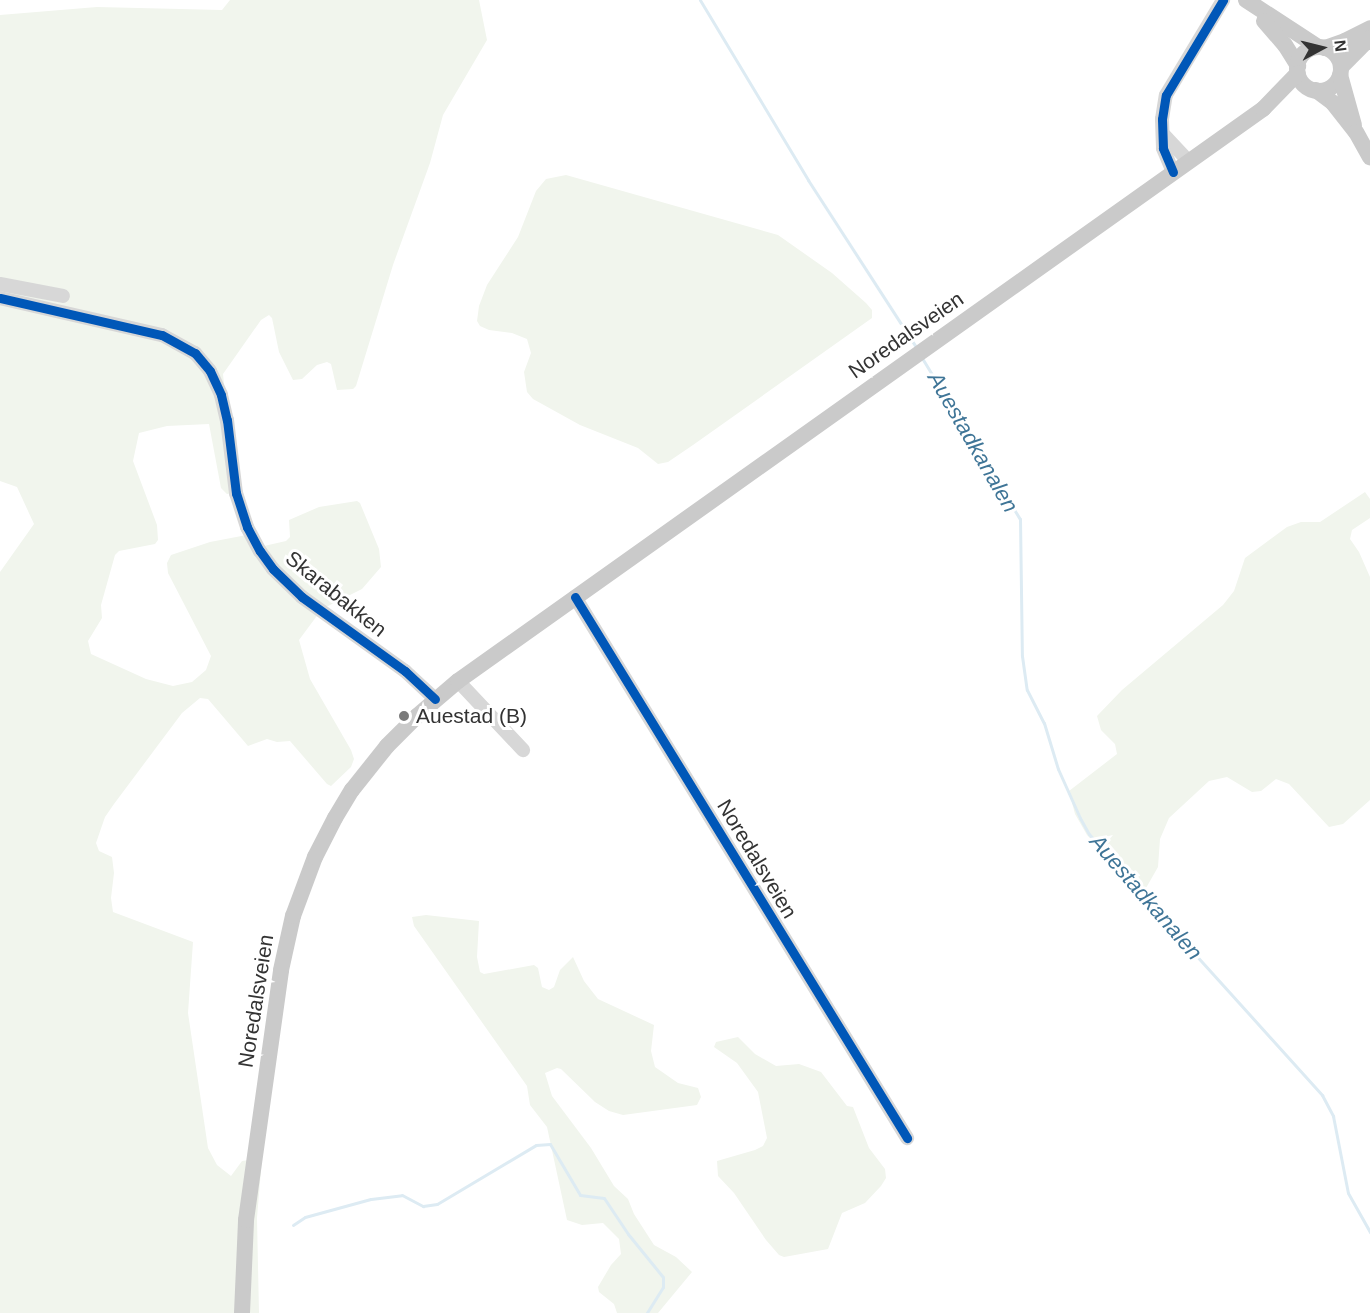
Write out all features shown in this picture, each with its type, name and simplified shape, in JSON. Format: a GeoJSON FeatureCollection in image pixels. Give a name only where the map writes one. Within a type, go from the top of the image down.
{"type":"FeatureCollection","features":[{"type":"Feature","properties":{"kind":"main road"},"geometry":{"type":"LineString","coordinates":[[1245,0],[1337,56],[1356,132]]}},
{"type":"Feature","properties":{"kind":"main road"},"geometry":{"type":"LineString","coordinates":[[1245,0],[1279,37],[1313,89],[1333,104],[1356,132],[1370,157]]}},
{"type":"Feature","properties":{"kind":"main road"},"geometry":{"type":"LineString","coordinates":[[1298,69],[1306,51],[1345,41],[1370,28]]}},
{"type":"Feature","properties":{"kind":"main road"},"geometry":{"type":"LineString","coordinates":[[1313,89],[1332,87],[1341,71],[1370,38]]}},
{"type":"Feature","properties":{"kind":"main road","name":"Noredalsveien"},"geometry":{"type":"LineString","coordinates":[[1263,109],[1298,69]]}},
{"type":"Feature","properties":{"kind":"main road","name":"Noredalsveien"},"geometry":{"type":"LineString","coordinates":[[242,1313],[243,1251],[249,1199],[281,970],[293,916],[318,851],[352,790],[387,746],[435,699],[458,681],[1188,161],[1263,109],[1313,89]]}},
{"type":"Feature","properties":{"kind":"street"},"geometry":{"type":"LineString","coordinates":[[1173,172],[1162,148],[1164,135],[1162,119],[1166,95],[1220,5]]}},
{"type":"Feature","properties":{"kind":"street"},"geometry":{"type":"LineString","coordinates":[[1164,135],[1188,161]]}},
{"type":"Feature","properties":{"kind":"street"},"geometry":{"type":"LineString","coordinates":[[0,284],[63,296]]}},
{"type":"Feature","properties":{"kind":"street","name":"Skarabakken"},"geometry":{"type":"LineString","coordinates":[[0,298],[162,335],[183,344],[195,353],[210,371],[221,395],[227,420],[236,493],[247,527],[260,551],[273,569],[302,597],[405,671],[435,699]]}},
{"type":"Feature","properties":{"kind":"street","name":"Noredalsveien"},"geometry":{"type":"LineString","coordinates":[[575,597],[907,1138]]}},
{"type":"Feature","properties":{"kind":"street"},"geometry":{"type":"LineString","coordinates":[[458,681],[523,750]]}},
{"type":"Feature","properties":{"kind":"shaded area"},"geometry":{"type":"Polygon","coordinates":[[[230,0],[479,0],[487,40],[443,115],[430,163],[393,265],[356,386],[353,389],[337,390],[331,364],[327,362],[317,365],[302,379],[293,380],[279,352],[272,318],[269,315],[261,320],[223,374],[235,493],[227,494],[221,488],[209,424],[167,426],[139,433],[133,461],[157,525],[158,540],[155,544],[119,551],[115,555],[101,605],[102,618],[88,641],[91,654],[146,679],[173,686],[192,682],[206,670],[211,656],[168,573],[167,563],[171,555],[210,542],[252,534],[264,546],[286,541],[290,537],[289,520],[319,507],[357,501],[360,503],[379,549],[381,567],[362,589],[322,609],[299,640],[310,679],[351,750],[354,759],[351,767],[331,786],[290,741],[277,742],[267,739],[248,746],[208,699],[200,698],[182,713],[114,804],[105,817],[96,843],[99,851],[112,857],[113,912],[193,942],[188,1013],[208,1148],[217,1165],[231,1176],[242,1161],[262,1158],[257,1218],[259,1313],[0,1313],[0,572],[34,524],[17,487],[0,481],[0,15],[97,7],[222,10],[230,0]]]}},
{"type":"Feature","properties":{"kind":"shaded area"},"geometry":{"type":"Polygon","coordinates":[[[566,175],[778,235],[832,273],[866,303],[872,310],[872,318],[693,445],[668,462],[658,464],[638,448],[580,425],[533,399],[527,392],[524,372],[531,353],[527,339],[512,333],[489,330],[480,326],[477,321],[479,306],[487,285],[518,237],[536,191],[546,179],[566,175]]]}},
{"type":"Feature","properties":{"kind":"shaded area"},"geometry":{"type":"Polygon","coordinates":[[[1365,492],[1370,499],[1370,518],[1352,530],[1350,539],[1359,552],[1370,577],[1370,800],[1343,824],[1329,827],[1289,784],[1276,779],[1261,791],[1252,792],[1227,777],[1209,781],[1169,818],[1160,839],[1158,867],[1146,888],[1138,890],[1087,835],[1075,814],[1069,791],[1117,754],[1115,744],[1101,730],[1097,716],[1122,690],[1223,605],[1234,591],[1245,558],[1287,527],[1301,522],[1320,522],[1365,492]]]}},
{"type":"Feature","properties":{"kind":"shaded area"},"geometry":{"type":"Polygon","coordinates":[[[426,915],[479,921],[477,957],[480,972],[484,974],[534,965],[538,968],[542,987],[549,990],[554,987],[560,970],[573,957],[584,981],[598,999],[654,1025],[651,1051],[655,1067],[678,1083],[698,1088],[701,1097],[697,1105],[623,1115],[609,1111],[595,1102],[561,1069],[557,1068],[545,1073],[552,1096],[591,1148],[614,1186],[628,1199],[634,1214],[654,1245],[676,1257],[692,1272],[658,1313],[617,1313],[614,1304],[599,1292],[598,1287],[611,1265],[621,1254],[619,1239],[603,1223],[582,1225],[567,1220],[547,1127],[530,1105],[527,1086],[414,926],[412,917],[426,915]]]}},
{"type":"Feature","properties":{"kind":"shaded area"},"geometry":{"type":"Polygon","coordinates":[[[738,1037],[755,1054],[776,1066],[799,1064],[821,1072],[847,1106],[853,1107],[869,1148],[885,1169],[886,1178],[865,1203],[842,1213],[828,1249],[784,1257],[779,1255],[734,1193],[718,1176],[717,1161],[755,1150],[763,1146],[767,1138],[758,1092],[737,1063],[714,1047],[716,1042],[738,1037]]]}},
{"type":"Feature","properties":{"kind":"waterway","name":"Auestadkanalen"},"geometry":{"type":"LineString","coordinates":[[700,0],[808,180],[916,347]]}},
{"type":"Feature","properties":{"kind":"waterway","name":"Auestadkanalen"},"geometry":{"type":"LineString","coordinates":[[922,358],[1020,519],[1022,656],[1027,690],[1044,723],[1058,769],[1080,818],[1089,834],[1146,900],[1322,1095],[1333,1116],[1348,1193],[1370,1232]]}},
{"type":"Feature","properties":{"kind":"waterway"},"geometry":{"type":"LineString","coordinates":[[293,1225],[305,1217],[371,1199],[402,1195],[423,1206],[437,1204],[536,1145],[550,1144],[580,1195],[604,1198],[628,1234],[663,1277],[663,1287],[647,1313]]}},
{"type":"Feature","properties":{"kind":"cycle path"},"geometry":{"type":"LineString","coordinates":[[1173,172],[1163,148],[1162,119],[1166,95],[1223,0]]}},
{"type":"Feature","properties":{"kind":"cycle path"},"geometry":{"type":"LineString","coordinates":[[0,298],[162,335],[195,353],[210,371],[221,395],[227,420],[236,493],[247,527],[260,551],[273,569],[302,597],[405,671],[435,699]]}},
{"type":"Feature","properties":{"kind":"cycle path"},"geometry":{"type":"LineString","coordinates":[[575,597],[907,1138]]}},
{"type":"Feature","properties":{"kind":"place","name":"Auestad (B)"},"geometry":{"type":"Point","coordinates":[404,716]}}]}
